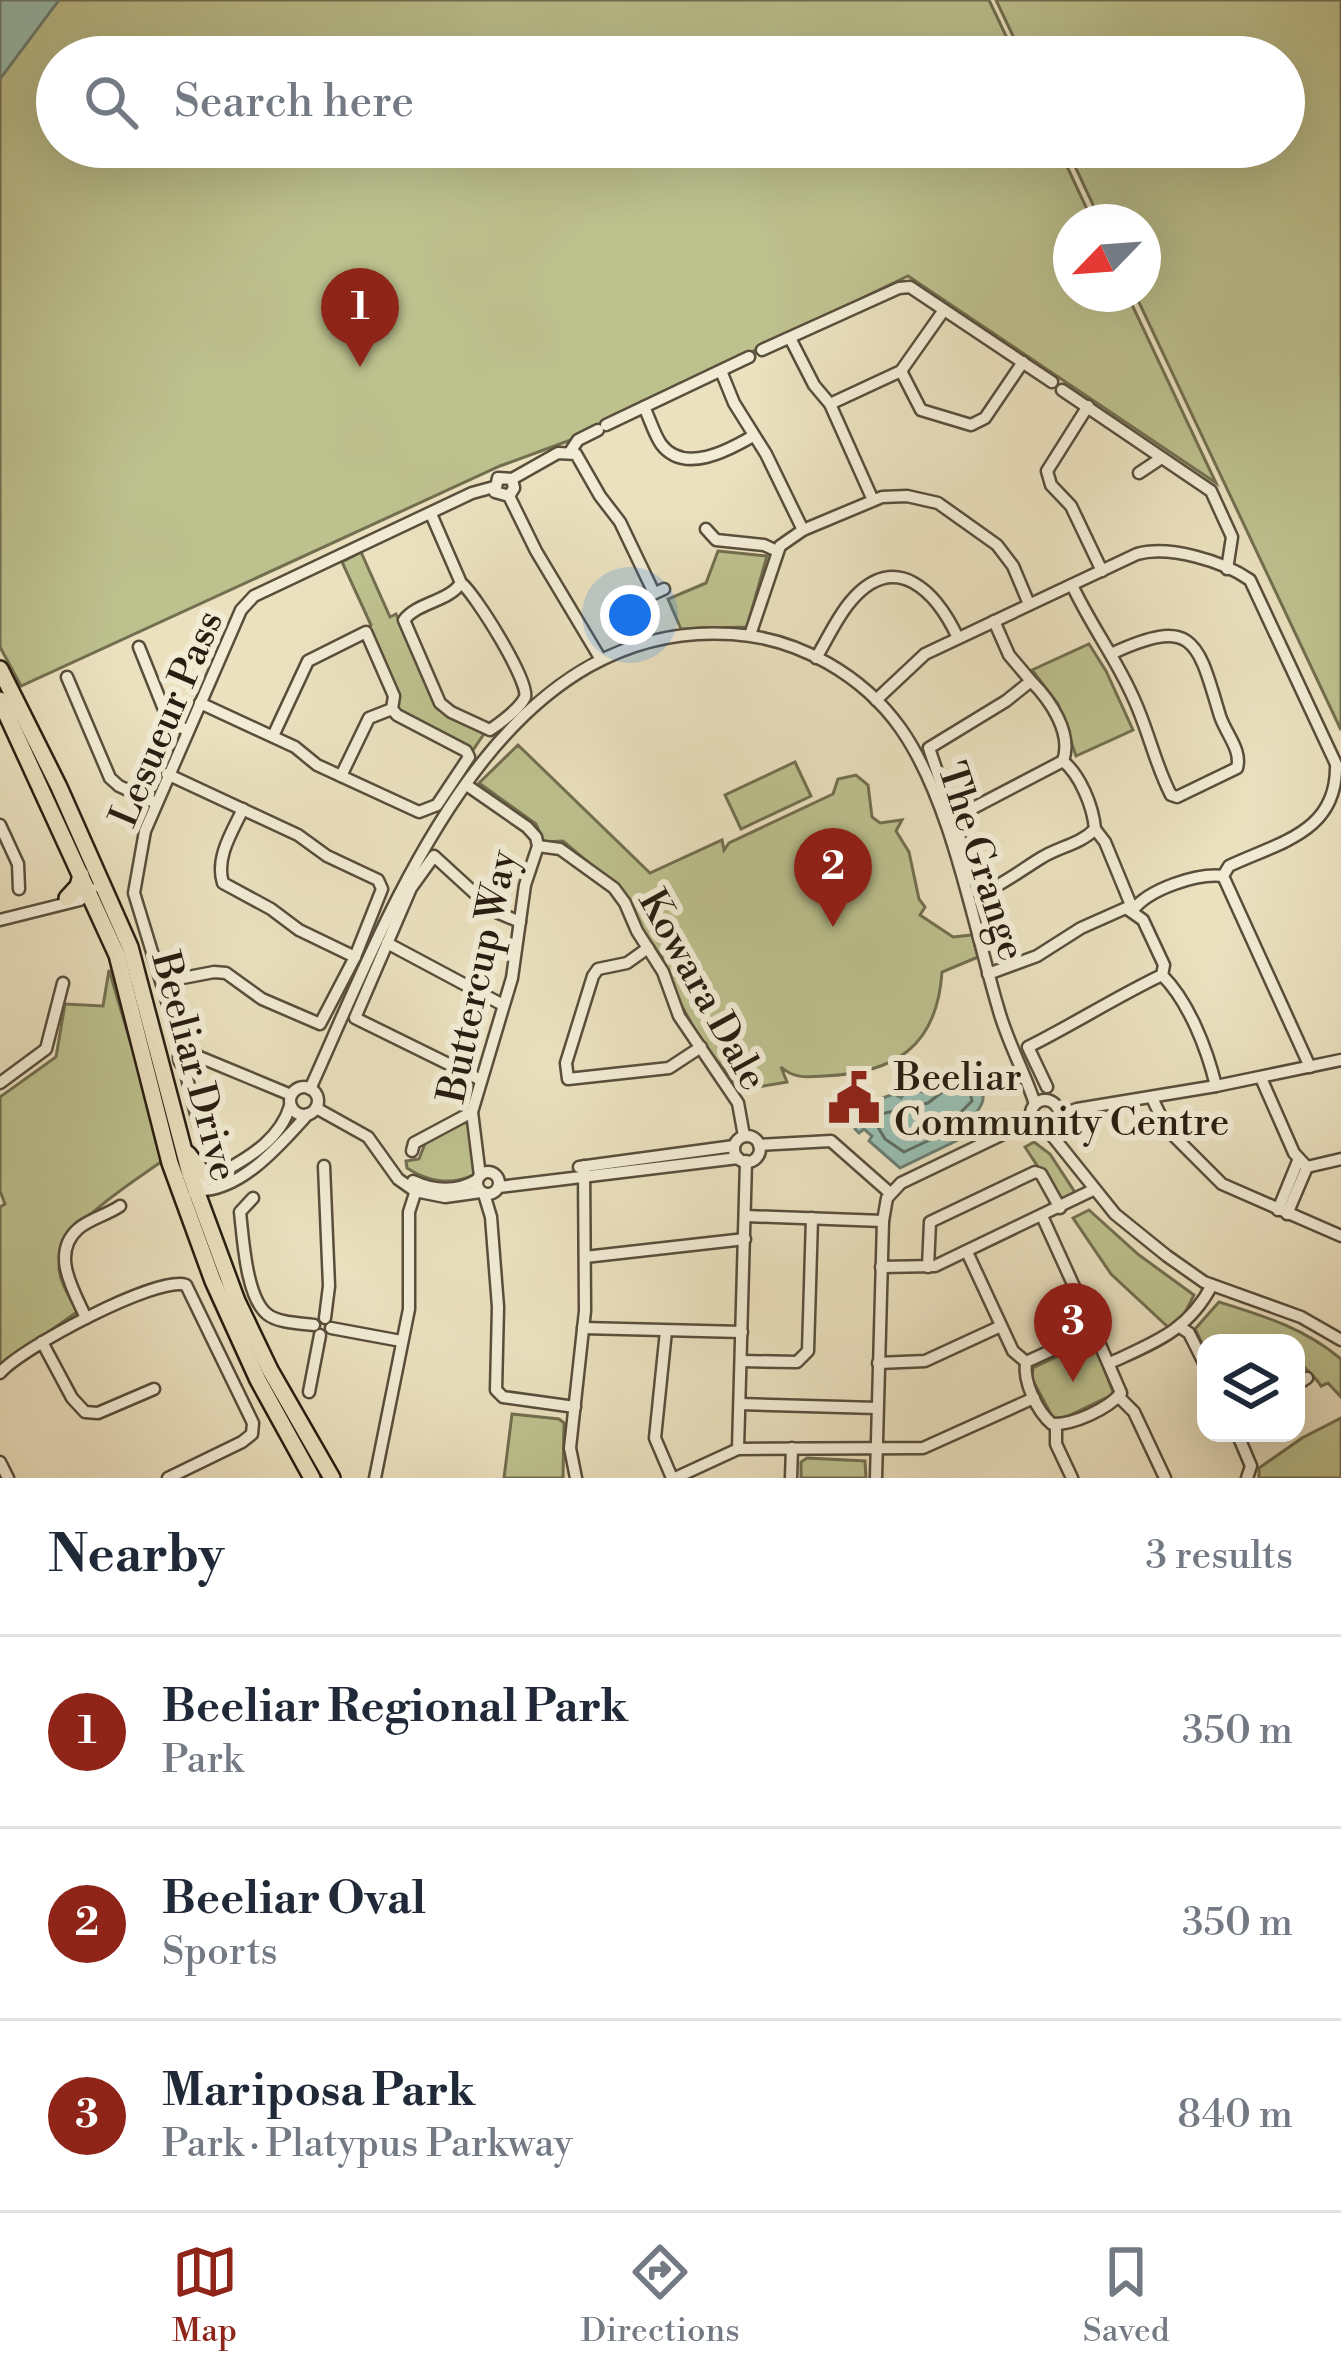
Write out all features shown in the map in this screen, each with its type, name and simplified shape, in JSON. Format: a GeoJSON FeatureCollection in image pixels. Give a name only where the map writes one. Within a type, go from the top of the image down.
{"type":"FeatureCollection","features":[{"type":"Feature","properties":{"kind":"highway","name":"Beeliar Drive"},"geometry":{"type":"LineString","coordinates":[[0,669],[87,868],[90,892],[123,970],[192,1226],[250,1364],[312,1478]]}},
{"type":"Feature","properties":{"kind":"highway","name":"Beeliar Drive"},"geometry":{"type":"LineString","coordinates":[[0,700],[87,868],[115,910],[137,966],[195,1190],[237,1301],[332,1478]]}},
{"type":"Feature","properties":{"kind":"highway"},"geometry":{"type":"LineString","coordinates":[[67,898],[87,868]]}},
{"type":"Feature","properties":{"kind":"highway"},"geometry":{"type":"LineString","coordinates":[[183,1147],[202,1172],[215,1176]]}},
{"type":"Feature","properties":{"kind":"street"},"geometry":{"type":"LineString","coordinates":[[762,350],[910,287],[1211,491],[1231,530],[1226,569]]}},
{"type":"Feature","properties":{"kind":"street"},"geometry":{"type":"LineString","coordinates":[[830,404],[902,371],[944,310]]}},
{"type":"Feature","properties":{"kind":"street"},"geometry":{"type":"LineString","coordinates":[[791,340],[807,374],[830,404],[872,498]]}},
{"type":"Feature","properties":{"kind":"street","name":"Lesueur Pass"},"geometry":{"type":"LineString","coordinates":[[182,1050],[134,898],[142,839],[241,610],[254,596],[494,487],[502,476],[512,479],[558,453],[570,452],[578,440],[749,357]]}},
{"type":"Feature","properties":{"kind":"street"},"geometry":{"type":"LineString","coordinates":[[902,371],[921,410],[971,425],[985,418],[1023,362]]}},
{"type":"Feature","properties":{"kind":"street"},"geometry":{"type":"LineString","coordinates":[[721,371],[803,530]]}},
{"type":"Feature","properties":{"kind":"street"},"geometry":{"type":"LineString","coordinates":[[1088,406],[1047,471],[1051,485],[1071,506],[1102,571]]}},
{"type":"Feature","properties":{"kind":"street"},"geometry":{"type":"LineString","coordinates":[[644,407],[664,448],[675,454],[713,457],[753,436]]}},
{"type":"Feature","properties":{"kind":"street"},"geometry":{"type":"LineString","coordinates":[[570,452],[580,458],[599,496],[620,521],[654,594]]}},
{"type":"Feature","properties":{"kind":"street"},"geometry":{"type":"LineString","coordinates":[[1139,473],[1160,459]]}},
{"type":"Feature","properties":{"kind":"street"},"geometry":{"type":"LineString","coordinates":[[509,496],[512,479]]}},
{"type":"Feature","properties":{"kind":"street"},"geometry":{"type":"LineString","coordinates":[[494,487],[499,495],[509,496]]}},
{"type":"Feature","properties":{"kind":"street"},"geometry":{"type":"LineString","coordinates":[[509,496],[600,658]]}},
{"type":"Feature","properties":{"kind":"street"},"geometry":{"type":"LineString","coordinates":[[750,635],[777,551],[803,530],[872,498],[907,496],[938,503],[1002,550],[1029,604]]}},
{"type":"Feature","properties":{"kind":"street"},"geometry":{"type":"LineString","coordinates":[[431,514],[461,583],[477,597],[516,663],[525,688],[523,700],[490,730],[440,703],[404,620],[409,613],[457,590],[461,583]]}},
{"type":"Feature","properties":{"kind":"street"},"geometry":{"type":"LineString","coordinates":[[706,530],[716,540],[777,551]]}},
{"type":"Feature","properties":{"kind":"street"},"geometry":{"type":"LineString","coordinates":[[876,700],[914,661],[1137,554],[1160,550],[1245,576],[1255,586],[1329,745],[1336,775],[1332,797],[1318,821],[1229,866],[1223,876]]}},
{"type":"Feature","properties":{"kind":"street"},"geometry":{"type":"LineString","coordinates":[[816,658],[849,603],[867,588],[892,578],[906,579],[934,597],[958,638]]}},
{"type":"Feature","properties":{"kind":"street"},"geometry":{"type":"LineString","coordinates":[[1072,585],[1091,624],[1113,653],[1173,796],[1234,771],[1239,764],[1209,673],[1189,642],[1167,634],[1152,635],[1113,653]]}},
{"type":"Feature","properties":{"kind":"street"},"geometry":{"type":"LineString","coordinates":[[954,818],[1063,761],[1066,749],[1048,701],[1010,655],[994,621]]}},
{"type":"Feature","properties":{"kind":"street"},"geometry":{"type":"LineString","coordinates":[[273,736],[308,662],[366,632],[394,696],[392,709]]}},
{"type":"Feature","properties":{"kind":"street","name":"The Grange"},"geometry":{"type":"LineString","coordinates":[[310,1088],[414,862],[507,733],[560,685],[600,658],[673,635],[750,635],[816,658],[851,677],[902,731],[925,772],[1000,1018],[1043,1112],[1093,1190],[1144,1238],[1208,1283],[1288,1311],[1341,1340]]}},
{"type":"Feature","properties":{"kind":"street"},"geometry":{"type":"LineString","coordinates":[[139,647],[164,712],[187,731]]}},
{"type":"Feature","properties":{"kind":"street"},"geometry":{"type":"LineString","coordinates":[[66,677],[87,716],[94,746],[110,778],[156,803]]}},
{"type":"Feature","properties":{"kind":"street"},"geometry":{"type":"LineString","coordinates":[[1030,681],[999,706],[930,747],[980,899],[1094,829],[1094,817],[1075,772],[1063,761]]}},
{"type":"Feature","properties":{"kind":"street"},"geometry":{"type":"LineString","coordinates":[[200,703],[273,736],[341,776],[415,811],[427,812],[467,763],[468,754],[406,722],[392,709]]}},
{"type":"Feature","properties":{"kind":"street"},"geometry":{"type":"LineString","coordinates":[[341,776],[369,718],[392,709]]}},
{"type":"Feature","properties":{"kind":"street"},"geometry":{"type":"LineString","coordinates":[[162,982],[220,972],[262,999],[320,1024],[355,957],[382,889],[380,882],[167,774]]}},
{"type":"Feature","properties":{"kind":"street","name":"Buttercup Way"},"geometry":{"type":"LineString","coordinates":[[468,786],[527,827],[538,846],[525,885],[503,1005],[472,1112],[491,1217],[498,1307],[496,1390],[503,1397],[575,1407]]}},
{"type":"Feature","properties":{"kind":"street"},"geometry":{"type":"LineString","coordinates":[[243,809],[220,868],[225,886],[355,957]]}},
{"type":"Feature","properties":{"kind":"street"},"geometry":{"type":"LineString","coordinates":[[0,825],[18,864],[19,889]]}},
{"type":"Feature","properties":{"kind":"street"},"geometry":{"type":"LineString","coordinates":[[1094,829],[1106,842],[1133,910],[1162,959],[1162,975],[1177,992],[1216,1086]]}},
{"type":"Feature","properties":{"kind":"street","name":"Kowara Dale"},"geometry":{"type":"LineString","coordinates":[[538,846],[560,849],[614,888],[626,903],[663,972],[679,1016],[738,1103],[744,1136]]}},
{"type":"Feature","properties":{"kind":"street"},"geometry":{"type":"LineString","coordinates":[[481,1080],[353,1023],[411,888],[434,856],[494,911],[520,922]]}},
{"type":"Feature","properties":{"kind":"street"},"geometry":{"type":"LineString","coordinates":[[1133,910],[1161,891],[1223,876]]}},
{"type":"Feature","properties":{"kind":"street"},"geometry":{"type":"LineString","coordinates":[[1223,876],[1310,1067]]}},
{"type":"Feature","properties":{"kind":"street"},"geometry":{"type":"LineString","coordinates":[[49,906],[90,892]]}},
{"type":"Feature","properties":{"kind":"street"},"geometry":{"type":"LineString","coordinates":[[3,917],[80,900],[90,892]]}},
{"type":"Feature","properties":{"kind":"street"},"geometry":{"type":"LineString","coordinates":[[90,892],[115,910]]}},
{"type":"Feature","properties":{"kind":"street"},"geometry":{"type":"LineString","coordinates":[[988,974],[1037,956],[1122,909],[1133,910]]}},
{"type":"Feature","properties":{"kind":"street"},"geometry":{"type":"LineString","coordinates":[[387,943],[503,1005]]}},
{"type":"Feature","properties":{"kind":"street"},"geometry":{"type":"LineString","coordinates":[[647,948],[627,963],[598,969],[592,976],[566,1063],[568,1079],[669,1068],[701,1046]]}},
{"type":"Feature","properties":{"kind":"street"},"geometry":{"type":"LineString","coordinates":[[1043,1112],[1026,1043],[1079,1022],[1111,999],[1162,975]]}},
{"type":"Feature","properties":{"kind":"street"},"geometry":{"type":"LineString","coordinates":[[0,1083],[46,1049],[63,983]]}},
{"type":"Feature","properties":{"kind":"street"},"geometry":{"type":"LineString","coordinates":[[216,1138],[199,1126],[179,1059],[182,1050],[191,1049],[291,1101],[299,1114],[312,1111],[368,1137],[390,1167],[417,1188],[452,1189],[584,1170],[739,1155],[756,1157],[759,1145],[754,1138],[744,1136],[739,1155],[745,1239],[738,1449]]}},
{"type":"Feature","properties":{"kind":"street"},"geometry":{"type":"LineString","coordinates":[[184,1066],[193,1065],[197,1056]]}},
{"type":"Feature","properties":{"kind":"street"},"geometry":{"type":"LineString","coordinates":[[876,1478],[883,1221],[890,1192],[1043,1112],[1152,1098],[1341,1060]]}},
{"type":"Feature","properties":{"kind":"street"},"geometry":{"type":"LineString","coordinates":[[1262,1078],[1303,1164],[1283,1212]]}},
{"type":"Feature","properties":{"kind":"street"},"geometry":{"type":"LineString","coordinates":[[176,1179],[195,1190],[207,1191],[250,1169],[312,1111],[316,1095],[310,1088],[297,1088],[284,1124],[267,1142],[202,1182],[195,1190],[192,1226]]}},
{"type":"Feature","properties":{"kind":"street"},"geometry":{"type":"LineString","coordinates":[[1152,1098],[1168,1129],[1222,1184],[1341,1236]]}},
{"type":"Feature","properties":{"kind":"street"},"geometry":{"type":"LineString","coordinates":[[412,1151],[414,1143],[472,1112]]}},
{"type":"Feature","properties":{"kind":"street"},"geometry":{"type":"LineString","coordinates":[[759,1145],[832,1141],[890,1192]]}},
{"type":"Feature","properties":{"kind":"street"},"geometry":{"type":"LineString","coordinates":[[1303,1164],[1341,1159]]}},
{"type":"Feature","properties":{"kind":"street"},"geometry":{"type":"LineString","coordinates":[[308,1392],[328,1286],[323,1166]]}},
{"type":"Feature","properties":{"kind":"street"},"geometry":{"type":"LineString","coordinates":[[576,1478],[570,1448],[583,1328],[584,1170]]}},
{"type":"Feature","properties":{"kind":"street"},"geometry":{"type":"LineString","coordinates":[[928,1267],[930,1222],[1035,1172],[1041,1174],[1060,1208]]}},
{"type":"Feature","properties":{"kind":"street"},"geometry":{"type":"LineString","coordinates":[[375,1478],[410,1287],[409,1212],[417,1188]]}},
{"type":"Feature","properties":{"kind":"street"},"geometry":{"type":"LineString","coordinates":[[881,1267],[928,1267],[1093,1190]]}},
{"type":"Feature","properties":{"kind":"street"},"geometry":{"type":"LineString","coordinates":[[253,1198],[240,1212],[249,1275],[261,1308],[275,1318],[401,1341]]}},
{"type":"Feature","properties":{"kind":"street"},"geometry":{"type":"LineString","coordinates":[[86,1318],[65,1271],[70,1240],[79,1228],[120,1205]]}},
{"type":"Feature","properties":{"kind":"street"},"geometry":{"type":"LineString","coordinates":[[745,1216],[883,1221]]}},
{"type":"Feature","properties":{"kind":"street"},"geometry":{"type":"LineString","coordinates":[[1042,1216],[1087,1315],[1089,1334]]}},
{"type":"Feature","properties":{"kind":"street"},"geometry":{"type":"LineString","coordinates":[[741,1361],[797,1362],[808,1351],[812,1218]]}},
{"type":"Feature","properties":{"kind":"street"},"geometry":{"type":"LineString","coordinates":[[585,1257],[745,1239]]}},
{"type":"Feature","properties":{"kind":"street"},"geometry":{"type":"LineString","coordinates":[[967,1252],[1013,1351],[1026,1362]]}},
{"type":"Feature","properties":{"kind":"street"},"geometry":{"type":"LineString","coordinates":[[0,1373],[22,1352],[86,1318],[169,1282],[186,1285],[254,1424],[242,1442],[168,1478]]}},
{"type":"Feature","properties":{"kind":"street"},"geometry":{"type":"LineString","coordinates":[[1110,1363],[1184,1323],[1199,1310],[1208,1283]]}},
{"type":"Feature","properties":{"kind":"street"},"geometry":{"type":"LineString","coordinates":[[1184,1323],[1197,1349]]}},
{"type":"Feature","properties":{"kind":"street"},"geometry":{"type":"LineString","coordinates":[[878,1363],[925,1361],[1001,1326]]}},
{"type":"Feature","properties":{"kind":"street"},"geometry":{"type":"LineString","coordinates":[[583,1328],[742,1332]]}},
{"type":"Feature","properties":{"kind":"street"},"geometry":{"type":"LineString","coordinates":[[666,1331],[655,1438],[674,1478],[738,1449],[930,1446],[1034,1398]]}},
{"type":"Feature","properties":{"kind":"street"},"geometry":{"type":"LineString","coordinates":[[1026,1362],[1089,1334]]}},
{"type":"Feature","properties":{"kind":"street"},"geometry":{"type":"LineString","coordinates":[[1089,1334],[1099,1340],[1120,1384],[1119,1397],[1134,1412],[1165,1478]]}},
{"type":"Feature","properties":{"kind":"street"},"geometry":{"type":"LineString","coordinates":[[42,1342],[72,1398],[85,1412],[98,1413],[154,1389]]}},
{"type":"Feature","properties":{"kind":"street"},"geometry":{"type":"LineString","coordinates":[[1026,1362],[1024,1373],[1034,1398],[1045,1418],[1056,1425]]}},
{"type":"Feature","properties":{"kind":"street"},"geometry":{"type":"LineString","coordinates":[[1056,1425],[1119,1397]]}},
{"type":"Feature","properties":{"kind":"street"},"geometry":{"type":"LineString","coordinates":[[740,1404],[877,1408]]}},
{"type":"Feature","properties":{"kind":"street"},"geometry":{"type":"LineString","coordinates":[[1056,1425],[1056,1444],[1072,1478]]}},
{"type":"Feature","properties":{"kind":"street"},"geometry":{"type":"LineString","coordinates":[[1241,1442],[1251,1466],[1246,1478]]}},
{"type":"Feature","properties":{"kind":"street"},"geometry":{"type":"LineString","coordinates":[[791,1478],[792,1448]]}},
{"type":"Feature","properties":{"kind":"street"},"geometry":{"type":"LineString","coordinates":[[0,1462],[8,1478]]}},
{"type":"Feature","properties":{"kind":"green space"},"geometry":{"type":"Polygon","coordinates":[[[0,0],[989,0],[1006,36],[36,36],[36,168],[1068,168],[1085,204],[1053,204],[1053,312],[1135,312],[1216,483],[908,276],[568,441],[500,466],[21,686],[0,647],[0,0]]]}},
{"type":"Feature","properties":{"kind":"green space"},"geometry":{"type":"Polygon","coordinates":[[[996,0],[1341,0],[1341,730],[1144,312],[1161,312],[1161,204],[1093,204],[1076,168],[1305,168],[1305,36],[1013,36],[996,0]]]}},
{"type":"Feature","properties":{"kind":"green space"},"geometry":{"type":"Polygon","coordinates":[[[718,551],[767,556],[747,627],[681,629],[668,599],[706,583],[718,551]]]}},
{"type":"Feature","properties":{"kind":"green space"},"geometry":{"type":"Polygon","coordinates":[[[361,552],[433,694],[486,731],[473,750],[401,717],[366,628],[371,625],[342,562],[361,552]]]}},
{"type":"Feature","properties":{"kind":"green space"},"geometry":{"type":"Polygon","coordinates":[[[1089,644],[1133,730],[1076,756],[1058,704],[1032,670],[1089,644]]]}},
{"type":"Feature","properties":{"kind":"green space"},"geometry":{"type":"Polygon","coordinates":[[[518,745],[650,873],[722,840],[724,850],[729,843],[833,794],[838,779],[856,775],[868,785],[872,817],[880,823],[902,820],[896,831],[909,852],[925,907],[920,915],[953,937],[972,935],[978,957],[942,972],[938,998],[921,1037],[891,1062],[849,1074],[812,1077],[781,1067],[787,1082],[741,1090],[703,1044],[663,959],[636,921],[623,892],[563,841],[544,842],[536,824],[479,783],[518,745]]]}},
{"type":"Feature","properties":{"kind":"green space"},"geometry":{"type":"Polygon","coordinates":[[[795,762],[811,796],[741,829],[725,795],[795,762]]]}},
{"type":"Feature","properties":{"kind":"green space"},"geometry":{"type":"Polygon","coordinates":[[[109,970],[165,1159],[84,1220],[62,1251],[63,1284],[77,1312],[0,1366],[0,1207],[5,1204],[0,1191],[0,1097],[56,1057],[65,1004],[103,1006],[109,970]]]}},
{"type":"Feature","properties":{"kind":"green space"},"geometry":{"type":"Polygon","coordinates":[[[462,1122],[470,1124],[475,1174],[440,1181],[407,1168],[406,1161],[419,1159],[426,1141],[462,1122]]]}},
{"type":"Feature","properties":{"kind":"green space"},"geometry":{"type":"Polygon","coordinates":[[[1034,1142],[1050,1154],[1078,1197],[1061,1202],[1025,1147],[1034,1142]]]}},
{"type":"Feature","properties":{"kind":"green space"},"geometry":{"type":"Polygon","coordinates":[[[1089,1210],[1194,1295],[1170,1329],[1111,1274],[1073,1218],[1089,1210]]]}},
{"type":"Feature","properties":{"kind":"green space"},"geometry":{"type":"Polygon","coordinates":[[[1219,1302],[1303,1334],[1197,1334],[1195,1329],[1219,1302]]]}},
{"type":"Feature","properties":{"kind":"green space"},"geometry":{"type":"Polygon","coordinates":[[[1305,1335],[1341,1359],[1341,1397],[1328,1383],[1321,1386],[1305,1368],[1305,1335]]]}},
{"type":"Feature","properties":{"kind":"green space"},"geometry":{"type":"Polygon","coordinates":[[[1088,1342],[1096,1349],[1114,1394],[1062,1419],[1053,1418],[1032,1379],[1033,1368],[1088,1342]]]}},
{"type":"Feature","properties":{"kind":"green space"},"geometry":{"type":"Polygon","coordinates":[[[512,1414],[564,1423],[563,1478],[504,1478],[512,1414]]]}},
{"type":"Feature","properties":{"kind":"green space"},"geometry":{"type":"Polygon","coordinates":[[[1341,1418],[1341,1478],[1259,1478],[1259,1468],[1296,1442],[1305,1442],[1305,1436],[1341,1418]]]}},
{"type":"Feature","properties":{"kind":"green space"},"geometry":{"type":"Polygon","coordinates":[[[807,1458],[865,1461],[866,1478],[801,1478],[801,1462],[807,1458]]]}},
{"type":"Feature","properties":{"kind":"water"},"geometry":{"type":"Polygon","coordinates":[[[0,0],[59,0],[0,79],[0,0]]]}},
{"type":"Feature","properties":{"kind":"water"},"geometry":{"type":"Polygon","coordinates":[[[955,1070],[974,1076],[983,1091],[979,1109],[965,1127],[966,1136],[900,1168],[869,1141],[872,1136],[864,1129],[859,1133],[855,1129],[860,1115],[875,1102],[894,1094],[901,1098],[907,1089],[923,1092],[940,1075],[955,1070]]]}},
{"type":"Feature","properties":{"kind":"place","name":"Beeliar Regional Park"},"geometry":{"type":"Point","coordinates":[360,367]}},
{"type":"Feature","properties":{"kind":"place","name":"Beeliar Oval"},"geometry":{"type":"Point","coordinates":[833,927]}},
{"type":"Feature","properties":{"kind":"place","name":"Beeliar Community Centre"},"geometry":{"type":"Point","coordinates":[854,1098]}},
{"type":"Feature","properties":{"kind":"place","name":"Mariposa Park"},"geometry":{"type":"Point","coordinates":[1073,1382]}}]}
